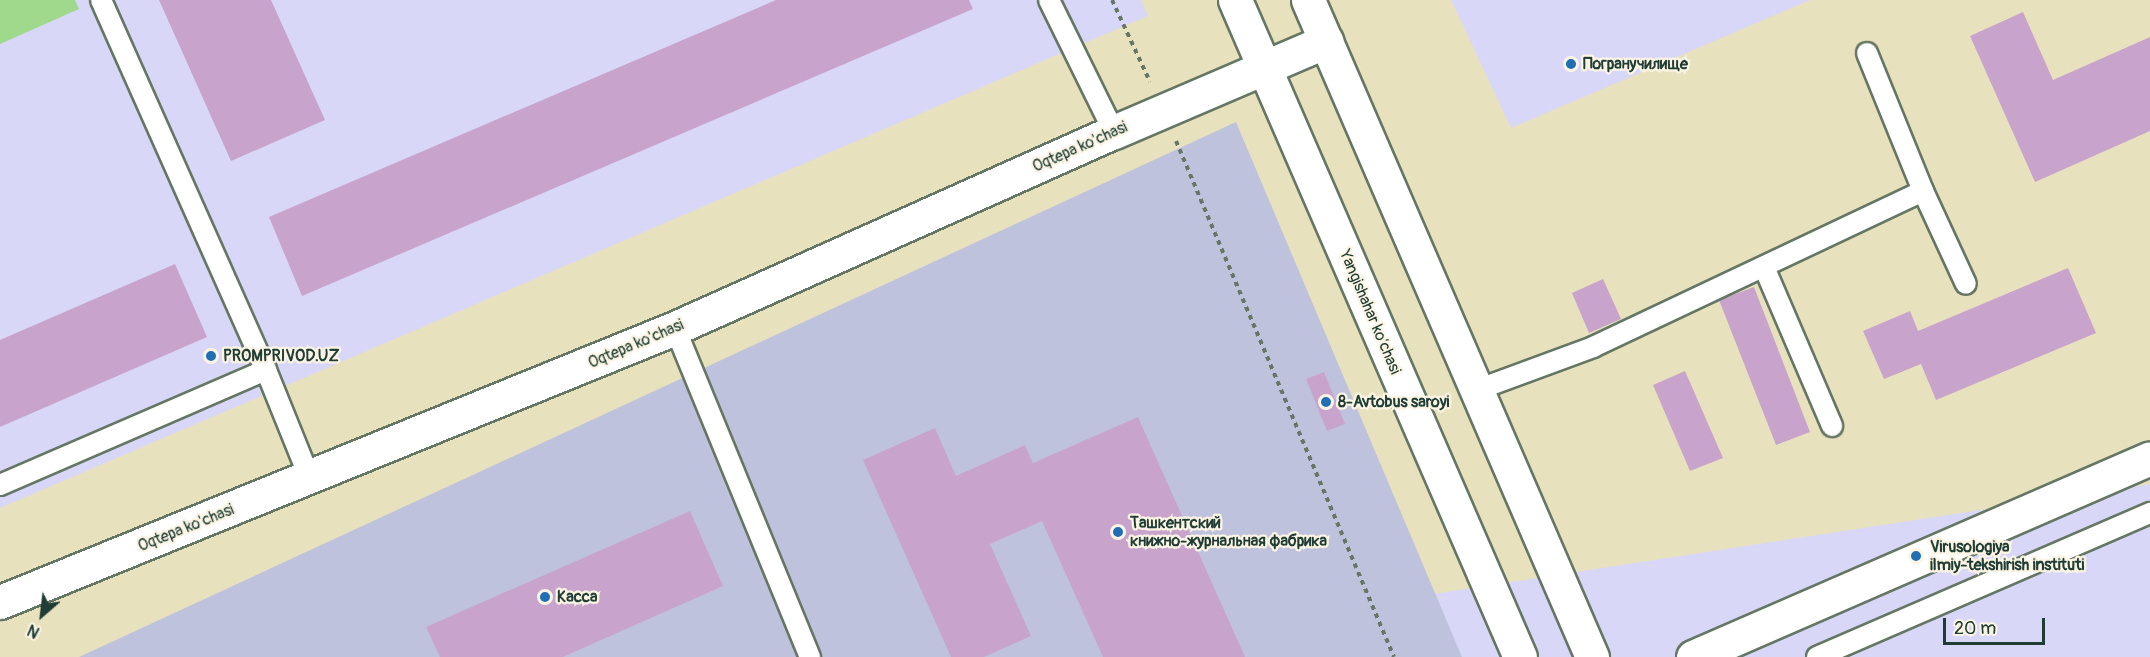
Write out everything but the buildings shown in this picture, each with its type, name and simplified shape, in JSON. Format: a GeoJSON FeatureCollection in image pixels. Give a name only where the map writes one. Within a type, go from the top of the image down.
{"type":"FeatureCollection","features":[{"type":"Feature","properties":{"kind":"street","name":"Yangishahar ko‘chasi"},"geometry":{"type":"LineString","coordinates":[[1235,0],[1520,657]]}},
{"type":"Feature","properties":{"kind":"street"},"geometry":{"type":"LineString","coordinates":[[1308,0],[1592,657]]}},
{"type":"Feature","properties":{"kind":"street","name":"Oqtepa ko'chasi"},"geometry":{"type":"LineString","coordinates":[[0,602],[310,479],[675,328],[1114,132],[1326,41]]}},
{"type":"Feature","properties":{"kind":"street"},"geometry":{"type":"LineString","coordinates":[[1693,657],[2150,458]]}},
{"type":"Feature","properties":{"kind":"lane"},"geometry":{"type":"LineString","coordinates":[[101,0],[266,370],[310,479]]}},
{"type":"Feature","properties":{"kind":"lane"},"geometry":{"type":"LineString","coordinates":[[1049,0],[1114,132]]}},
{"type":"Feature","properties":{"kind":"lane"},"geometry":{"type":"LineString","coordinates":[[1867,53],[1923,191],[1966,284]]}},
{"type":"Feature","properties":{"kind":"lane"},"geometry":{"type":"LineString","coordinates":[[1477,390],[1593,347],[1923,191]]}},
{"type":"Feature","properties":{"kind":"lane"},"geometry":{"type":"LineString","coordinates":[[1764,267],[1832,426]]}},
{"type":"Feature","properties":{"kind":"lane"},"geometry":{"type":"LineString","coordinates":[[675,328],[810,657]]}},
{"type":"Feature","properties":{"kind":"lane"},"geometry":{"type":"LineString","coordinates":[[0,485],[266,370]]}},
{"type":"Feature","properties":{"kind":"lane"},"geometry":{"type":"LineString","coordinates":[[1817,657],[2150,513]]}},
{"type":"Feature","properties":{"kind":"path"},"geometry":{"type":"LineString","coordinates":[[1112,0],[1164,111],[1394,657]]}},
{"type":"Feature","properties":{"kind":"shaded area"},"geometry":{"type":"Polygon","coordinates":[[[0,0],[1141,0],[1148,16],[0,508],[0,0]]]}},
{"type":"Feature","properties":{"kind":"shaded area","name":"Погранучилище"},"geometry":{"type":"Polygon","coordinates":[[[1451,0],[1810,0],[1511,128],[1451,0]]]}},
{"type":"Feature","properties":{"kind":"shaded area"},"geometry":{"type":"Polygon","coordinates":[[[1236,122],[1462,657],[79,657],[1236,122]]]}},
{"type":"Feature","properties":{"kind":"shaded area","name":"Virusologiya ilmiy-tekshirish instituti"},"geometry":{"type":"Polygon","coordinates":[[[2150,484],[2150,657],[1429,657],[1212,628],[2150,484]]]}},
{"type":"Feature","properties":{"kind":"green space"},"geometry":{"type":"Polygon","coordinates":[[[0,0],[75,0],[79,9],[0,44],[0,0]]]}},
{"type":"Feature","properties":{"kind":"place","name":"Погранучилище"},"geometry":{"type":"Point","coordinates":[1571,64]}},
{"type":"Feature","properties":{"kind":"place","name":"PROMPRIVOD.UZ"},"geometry":{"type":"Point","coordinates":[211,356]}},
{"type":"Feature","properties":{"kind":"place","name":"8-Avtobus saroyi"},"geometry":{"type":"Point","coordinates":[1326,402]}},
{"type":"Feature","properties":{"kind":"place","name":"Ташкентский книжно-журнальная фабрика"},"geometry":{"type":"Point","coordinates":[1118,532]}},
{"type":"Feature","properties":{"kind":"place","name":"Virusologiya ilmiy-tekshirish instituti"},"geometry":{"type":"Point","coordinates":[1916,556]}},
{"type":"Feature","properties":{"kind":"place","name":"Касса"},"geometry":{"type":"Point","coordinates":[545,597]}}]}
